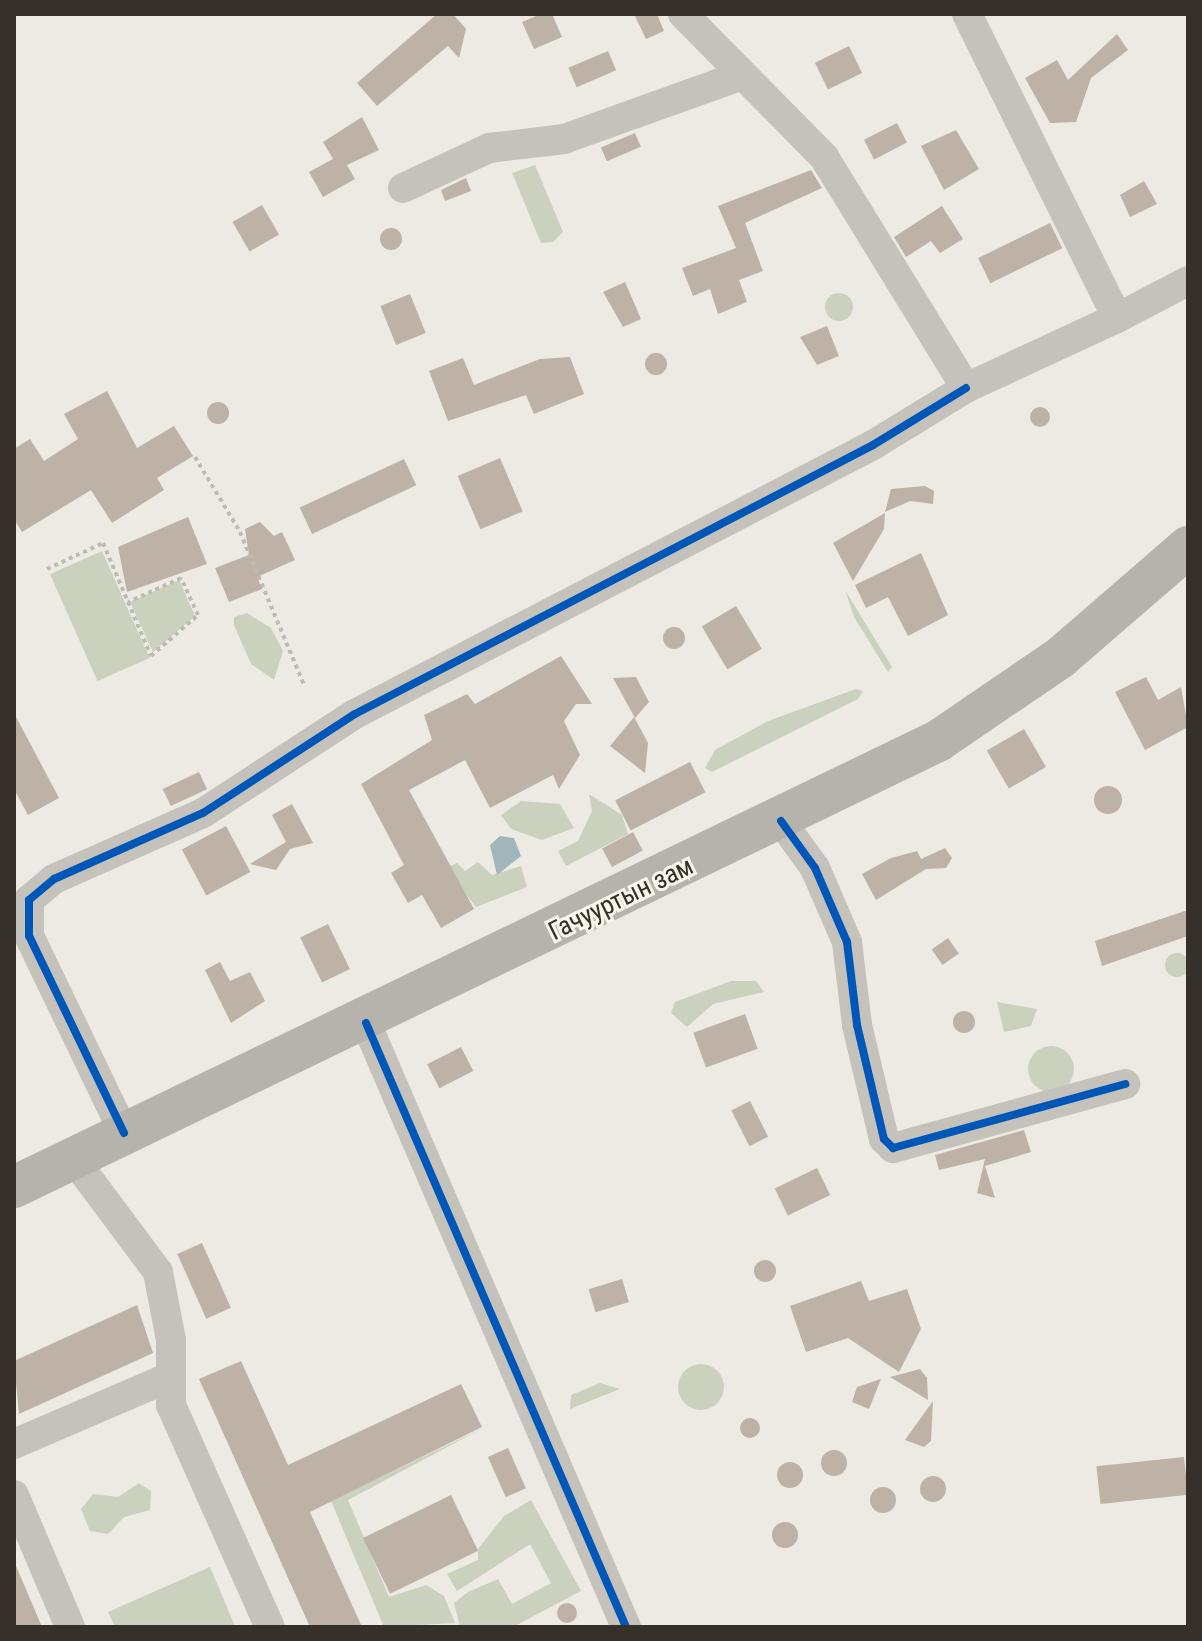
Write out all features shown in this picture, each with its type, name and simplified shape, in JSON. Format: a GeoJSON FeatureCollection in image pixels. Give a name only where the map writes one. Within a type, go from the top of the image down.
{"type":"FeatureCollection","features":[{"type":"Feature","properties":{"kind":"main road","name":"Гачууртын зам"},"geometry":{"type":"LineString","coordinates":[[14,1187],[124,1133],[366,1023],[781,821],[963,724],[1061,657],[1188,547]]}},
{"type":"Feature","properties":{"kind":"street"},"geometry":{"type":"LineString","coordinates":[[683,14],[824,157],[966,388]]}},
{"type":"Feature","properties":{"kind":"street"},"geometry":{"type":"LineString","coordinates":[[967,14],[1117,318]]}},
{"type":"Feature","properties":{"kind":"street"},"geometry":{"type":"LineString","coordinates":[[403,188],[489,148],[564,139],[743,75]]}},
{"type":"Feature","properties":{"kind":"street"},"geometry":{"type":"LineString","coordinates":[[124,1133],[20,919],[29,900],[54,879],[203,813],[355,714],[873,445],[966,388],[1117,318],[1188,281]]}},
{"type":"Feature","properties":{"kind":"street"},"geometry":{"type":"LineString","coordinates":[[781,821],[815,868],[847,942],[857,1025],[884,1139],[893,1148],[1125,1084]]}},
{"type":"Feature","properties":{"kind":"street"},"geometry":{"type":"LineString","coordinates":[[366,1023],[626,1627]]}},
{"type":"Feature","properties":{"kind":"street"},"geometry":{"type":"LineString","coordinates":[[73,1158],[158,1272],[171,1340],[167,1378],[171,1405],[267,1626]]}},
{"type":"Feature","properties":{"kind":"street"},"geometry":{"type":"LineString","coordinates":[[14,1444],[167,1378]]}},
{"type":"Feature","properties":{"kind":"street"},"geometry":{"type":"LineString","coordinates":[[14,1495],[70,1627]]}},
{"type":"Feature","properties":{"kind":"path"},"geometry":{"type":"LineString","coordinates":[[195,457],[247,546],[304,685]]}},
{"type":"Feature","properties":{"kind":"path"},"geometry":{"type":"LineString","coordinates":[[47,569],[103,543],[128,602],[151,656],[198,615],[181,578],[128,602]]}},
{"type":"Feature","properties":{"kind":"green space"},"geometry":{"type":"Polygon","coordinates":[[[535,165],[563,232],[553,242],[541,243],[512,173],[535,165]]]}},
{"type":"Feature","properties":{"kind":"green space"},"geometry":{"type":"Polygon","coordinates":[[[839,293],[849,297],[853,307],[849,317],[839,321],[829,317],[825,307],[829,297],[839,293]]]}},
{"type":"Feature","properties":{"kind":"green space"},"geometry":{"type":"Polygon","coordinates":[[[102,551],[150,658],[98,681],[50,574],[102,551]]]}},
{"type":"Feature","properties":{"kind":"green space"},"geometry":{"type":"Polygon","coordinates":[[[179,580],[195,616],[153,652],[130,602],[179,580]]]}},
{"type":"Feature","properties":{"kind":"green space"},"geometry":{"type":"Polygon","coordinates":[[[845,590],[892,667],[888,672],[854,617],[845,590]]]}},
{"type":"Feature","properties":{"kind":"green space"},"geometry":{"type":"Polygon","coordinates":[[[247,613],[271,628],[283,651],[274,680],[251,664],[234,625],[234,617],[247,613]]]}},
{"type":"Feature","properties":{"kind":"green space"},"geometry":{"type":"Polygon","coordinates":[[[856,689],[863,691],[858,699],[712,772],[705,768],[715,750],[768,721],[856,689]]]}},
{"type":"Feature","properties":{"kind":"green space"},"geometry":{"type":"Polygon","coordinates":[[[589,794],[622,815],[628,834],[566,866],[558,851],[578,841],[592,811],[589,794]]]}},
{"type":"Feature","properties":{"kind":"green space"},"geometry":{"type":"Polygon","coordinates":[[[521,801],[560,804],[574,828],[542,840],[511,829],[501,815],[521,801]]]}},
{"type":"Feature","properties":{"kind":"green space"},"geometry":{"type":"Polygon","coordinates":[[[478,862],[492,875],[521,866],[527,887],[476,907],[445,868],[457,863],[465,871],[478,862]]]}},
{"type":"Feature","properties":{"kind":"green space"},"geometry":{"type":"Polygon","coordinates":[[[1177,953],[1188,960],[1189,965],[1182,976],[1177,977],[1166,970],[1165,965],[1172,954],[1177,953]]]}},
{"type":"Feature","properties":{"kind":"green space"},"geometry":{"type":"Polygon","coordinates":[[[731,981],[756,981],[764,992],[713,1004],[687,1027],[671,1013],[675,1002],[731,981]]]}},
{"type":"Feature","properties":{"kind":"green space"},"geometry":{"type":"Polygon","coordinates":[[[997,1002],[1037,1009],[1031,1026],[1004,1032],[997,1002]]]}},
{"type":"Feature","properties":{"kind":"green space"},"geometry":{"type":"Polygon","coordinates":[[[1051,1046],[1067,1053],[1074,1069],[1067,1085],[1051,1092],[1035,1085],[1028,1069],[1035,1053],[1051,1046]]]}},
{"type":"Feature","properties":{"kind":"green space"},"geometry":{"type":"Polygon","coordinates":[[[701,1364],[710,1365],[717,1371],[723,1378],[723,1396],[717,1403],[710,1409],[701,1410],[692,1409],[685,1403],[679,1396],[678,1387],[679,1378],[685,1371],[692,1365],[701,1364]]]}},
{"type":"Feature","properties":{"kind":"green space"},"geometry":{"type":"Polygon","coordinates":[[[600,1383],[620,1389],[570,1409],[571,1395],[600,1383]]]}},
{"type":"Feature","properties":{"kind":"green space"},"geometry":{"type":"Polygon","coordinates":[[[481,1429],[348,1500],[389,1597],[426,1585],[444,1596],[455,1623],[384,1627],[331,1501],[481,1429]]]}},
{"type":"Feature","properties":{"kind":"green space"},"geometry":{"type":"Polygon","coordinates":[[[139,1483],[151,1491],[150,1510],[124,1517],[108,1534],[90,1531],[81,1509],[93,1494],[118,1497],[139,1483]]]}},
{"type":"Feature","properties":{"kind":"green space"},"geometry":{"type":"Polygon","coordinates":[[[531,1500],[581,1591],[513,1627],[460,1627],[454,1603],[468,1592],[498,1579],[512,1604],[551,1583],[530,1544],[457,1591],[447,1574],[478,1560],[478,1549],[504,1516],[531,1500]]]}},
{"type":"Feature","properties":{"kind":"green space"},"geometry":{"type":"Polygon","coordinates":[[[210,1567],[235,1626],[115,1627],[108,1612],[210,1567]]]}},
{"type":"Feature","properties":{"kind":"shaded area"},"geometry":{"type":"Polygon","coordinates":[[[500,836],[514,838],[521,856],[497,875],[490,845],[500,836]]]}},
{"type":"Feature","properties":{"kind":"building"},"geometry":{"type":"Polygon","coordinates":[[[437,14],[453,14],[466,29],[459,58],[448,46],[377,106],[357,83],[437,14]]]}},
{"type":"Feature","properties":{"kind":"building"},"geometry":{"type":"Polygon","coordinates":[[[541,14],[552,14],[562,37],[534,49],[522,22],[541,14]]]}},
{"type":"Feature","properties":{"kind":"building"},"geometry":{"type":"Polygon","coordinates":[[[634,14],[657,14],[664,31],[646,39],[634,14]]]}},
{"type":"Feature","properties":{"kind":"building"},"geometry":{"type":"Polygon","coordinates":[[[1117,34],[1128,50],[1091,78],[1076,122],[1050,123],[1025,78],[1057,60],[1068,80],[1117,34]]]}},
{"type":"Feature","properties":{"kind":"building"},"geometry":{"type":"Polygon","coordinates":[[[849,46],[862,73],[828,90],[815,63],[849,46]]]}},
{"type":"Feature","properties":{"kind":"building"},"geometry":{"type":"Polygon","coordinates":[[[608,51],[616,70],[577,87],[568,68],[608,51]]]}},
{"type":"Feature","properties":{"kind":"building"},"geometry":{"type":"Polygon","coordinates":[[[362,117],[379,150],[347,165],[355,179],[323,197],[309,172],[333,159],[323,142],[362,117]]]}},
{"type":"Feature","properties":{"kind":"building"},"geometry":{"type":"Polygon","coordinates":[[[897,123],[907,143],[874,159],[864,140],[897,123]]]}},
{"type":"Feature","properties":{"kind":"building"},"geometry":{"type":"Polygon","coordinates":[[[956,130],[979,169],[944,190],[921,146],[956,130]]]}},
{"type":"Feature","properties":{"kind":"building"},"geometry":{"type":"Polygon","coordinates":[[[635,133],[641,147],[607,161],[601,147],[635,133]]]}},
{"type":"Feature","properties":{"kind":"building"},"geometry":{"type":"Polygon","coordinates":[[[811,170],[822,188],[745,223],[763,271],[739,280],[747,302],[718,314],[710,289],[693,296],[682,268],[736,248],[718,206],[811,170]]]}},
{"type":"Feature","properties":{"kind":"building"},"geometry":{"type":"Polygon","coordinates":[[[466,178],[471,191],[445,201],[441,190],[466,178]]]}},
{"type":"Feature","properties":{"kind":"building"},"geometry":{"type":"Polygon","coordinates":[[[1144,181],[1157,204],[1130,217],[1120,195],[1144,181]]]}},
{"type":"Feature","properties":{"kind":"building"},"geometry":{"type":"Polygon","coordinates":[[[262,205],[279,234],[250,251],[233,222],[262,205]]]}},
{"type":"Feature","properties":{"kind":"building"},"geometry":{"type":"Polygon","coordinates":[[[942,206],[963,239],[940,253],[931,241],[906,257],[894,237],[942,206]]]}},
{"type":"Feature","properties":{"kind":"building"},"geometry":{"type":"Polygon","coordinates":[[[1050,223],[1062,248],[990,283],[978,258],[1050,223]]]}},
{"type":"Feature","properties":{"kind":"building"},"geometry":{"type":"Polygon","coordinates":[[[391,228],[399,231],[402,239],[399,247],[391,250],[383,247],[380,239],[383,231],[391,228]]]}},
{"type":"Feature","properties":{"kind":"building"},"geometry":{"type":"Polygon","coordinates":[[[625,282],[641,319],[623,327],[603,292],[625,282]]]}},
{"type":"Feature","properties":{"kind":"building"},"geometry":{"type":"Polygon","coordinates":[[[410,294],[426,333],[396,345],[380,306],[410,294]]]}},
{"type":"Feature","properties":{"kind":"building"},"geometry":{"type":"Polygon","coordinates":[[[827,326],[839,356],[817,365],[800,337],[827,326]]]}},
{"type":"Feature","properties":{"kind":"building"},"geometry":{"type":"Polygon","coordinates":[[[656,353],[664,356],[667,364],[664,372],[656,375],[648,372],[645,364],[648,356],[656,353]]]}},
{"type":"Feature","properties":{"kind":"building"},"geometry":{"type":"Polygon","coordinates":[[[570,357],[584,394],[534,414],[526,395],[448,421],[429,371],[463,358],[474,385],[540,359],[570,357]]]}},
{"type":"Feature","properties":{"kind":"building"},"geometry":{"type":"Polygon","coordinates":[[[107,391],[137,448],[174,426],[193,456],[157,478],[164,490],[112,523],[91,490],[22,532],[14,519],[14,449],[30,439],[44,461],[78,439],[64,414],[107,391]]]}},
{"type":"Feature","properties":{"kind":"building"},"geometry":{"type":"Polygon","coordinates":[[[218,402],[226,405],[229,413],[226,421],[218,424],[210,421],[207,413],[210,405],[218,402]]]}},
{"type":"Feature","properties":{"kind":"building"},"geometry":{"type":"Polygon","coordinates":[[[1036,407],[1044,407],[1050,417],[1044,427],[1036,427],[1030,421],[1030,413],[1036,407]]]}},
{"type":"Feature","properties":{"kind":"building"},"geometry":{"type":"Polygon","coordinates":[[[500,458],[523,511],[480,529],[458,476],[500,458]]]}},
{"type":"Feature","properties":{"kind":"building"},"geometry":{"type":"Polygon","coordinates":[[[404,459],[416,485],[312,534],[300,508],[404,459]]]}},
{"type":"Feature","properties":{"kind":"building"},"geometry":{"type":"Polygon","coordinates":[[[925,486],[934,491],[933,504],[910,501],[885,512],[891,489],[925,486]]]}},
{"type":"Feature","properties":{"kind":"building"},"geometry":{"type":"Polygon","coordinates":[[[885,513],[884,529],[853,581],[833,543],[885,513]]]}},
{"type":"Feature","properties":{"kind":"building"},"geometry":{"type":"Polygon","coordinates":[[[188,517],[207,564],[127,592],[118,547],[188,517]]]}},
{"type":"Feature","properties":{"kind":"building"},"geometry":{"type":"Polygon","coordinates":[[[260,522],[274,536],[282,532],[295,560],[257,577],[262,589],[229,602],[215,568],[249,555],[245,529],[260,522]]]}},
{"type":"Feature","properties":{"kind":"building"},"geometry":{"type":"Polygon","coordinates":[[[921,553],[948,615],[908,636],[888,597],[866,608],[855,585],[921,553]]]}},
{"type":"Feature","properties":{"kind":"building"},"geometry":{"type":"Polygon","coordinates":[[[736,606],[762,649],[727,669],[702,627],[736,606]]]}},
{"type":"Feature","properties":{"kind":"building"},"geometry":{"type":"Polygon","coordinates":[[[670,627],[678,627],[685,638],[678,649],[670,649],[663,642],[663,634],[670,627]]]}},
{"type":"Feature","properties":{"kind":"building"},"geometry":{"type":"Polygon","coordinates":[[[561,656],[592,704],[576,704],[564,721],[580,755],[559,789],[553,775],[490,808],[465,760],[409,790],[474,909],[441,928],[422,895],[408,903],[391,873],[404,865],[361,784],[432,740],[424,715],[467,694],[475,704],[561,656]]]}},
{"type":"Feature","properties":{"kind":"building"},"geometry":{"type":"Polygon","coordinates":[[[636,677],[649,702],[635,718],[613,678],[636,677]]]}},
{"type":"Feature","properties":{"kind":"building"},"geometry":{"type":"Polygon","coordinates":[[[1146,677],[1158,700],[1181,687],[1188,727],[1145,750],[1115,692],[1146,677]]]}},
{"type":"Feature","properties":{"kind":"building"},"geometry":{"type":"Polygon","coordinates":[[[14,713],[59,798],[28,815],[14,789],[14,713]]]}},
{"type":"Feature","properties":{"kind":"building"},"geometry":{"type":"Polygon","coordinates":[[[634,717],[648,743],[645,773],[610,746],[634,717]]]}},
{"type":"Feature","properties":{"kind":"building"},"geometry":{"type":"Polygon","coordinates":[[[1024,729],[1046,767],[1009,789],[987,751],[1024,729]]]}},
{"type":"Feature","properties":{"kind":"building"},"geometry":{"type":"Polygon","coordinates":[[[690,762],[705,792],[631,830],[615,800],[690,762]]]}},
{"type":"Feature","properties":{"kind":"building"},"geometry":{"type":"Polygon","coordinates":[[[199,772],[207,789],[171,806],[163,789],[199,772]]]}},
{"type":"Feature","properties":{"kind":"building"},"geometry":{"type":"Polygon","coordinates":[[[1108,786],[1118,790],[1122,800],[1118,810],[1108,814],[1098,810],[1094,800],[1098,790],[1108,786]]]}},
{"type":"Feature","properties":{"kind":"building"},"geometry":{"type":"Polygon","coordinates":[[[292,804],[313,843],[290,849],[276,870],[250,864],[286,842],[272,815],[292,804]]]}},
{"type":"Feature","properties":{"kind":"building"},"geometry":{"type":"Polygon","coordinates":[[[226,826],[250,872],[206,895],[182,849],[226,826]]]}},
{"type":"Feature","properties":{"kind":"building"},"geometry":{"type":"Polygon","coordinates":[[[633,832],[643,851],[612,867],[602,848],[633,832]]]}},
{"type":"Feature","properties":{"kind":"building"},"geometry":{"type":"Polygon","coordinates":[[[945,848],[952,858],[946,868],[926,869],[876,900],[862,874],[891,858],[917,851],[921,859],[945,848]]]}},
{"type":"Feature","properties":{"kind":"building"},"geometry":{"type":"Polygon","coordinates":[[[1188,910],[1188,936],[1102,966],[1095,941],[1188,910]]]}},
{"type":"Feature","properties":{"kind":"building"},"geometry":{"type":"Polygon","coordinates":[[[328,924],[350,969],[322,983],[300,938],[328,924]]]}},
{"type":"Feature","properties":{"kind":"building"},"geometry":{"type":"Polygon","coordinates":[[[948,938],[959,954],[943,965],[932,949],[948,938]]]}},
{"type":"Feature","properties":{"kind":"building"},"geometry":{"type":"Polygon","coordinates":[[[220,962],[230,981],[250,972],[265,1001],[231,1023],[205,970],[220,962]]]}},
{"type":"Feature","properties":{"kind":"building"},"geometry":{"type":"Polygon","coordinates":[[[964,1011],[972,1014],[975,1022],[972,1030],[964,1033],[956,1030],[953,1022],[956,1014],[964,1011]]]}},
{"type":"Feature","properties":{"kind":"building"},"geometry":{"type":"Polygon","coordinates":[[[745,1014],[758,1049],[706,1068],[693,1033],[745,1014]]]}},
{"type":"Feature","properties":{"kind":"building"},"geometry":{"type":"Polygon","coordinates":[[[461,1047],[473,1071],[439,1088],[427,1064],[461,1047]]]}},
{"type":"Feature","properties":{"kind":"building"},"geometry":{"type":"Polygon","coordinates":[[[750,1101],[768,1137],[749,1146],[731,1111],[750,1101]]]}},
{"type":"Feature","properties":{"kind":"building"},"geometry":{"type":"Polygon","coordinates":[[[1024,1130],[1031,1152],[985,1166],[995,1198],[977,1193],[985,1159],[939,1170],[935,1155],[1024,1130]]]}},
{"type":"Feature","properties":{"kind":"building"},"geometry":{"type":"Polygon","coordinates":[[[817,1168],[830,1195],[788,1216],[775,1189],[817,1168]]]}},
{"type":"Feature","properties":{"kind":"building"},"geometry":{"type":"Polygon","coordinates":[[[202,1243],[231,1308],[206,1319],[177,1254],[202,1243]]]}},
{"type":"Feature","properties":{"kind":"building"},"geometry":{"type":"Polygon","coordinates":[[[765,1260],[773,1263],[776,1271],[773,1279],[765,1282],[757,1279],[754,1271],[757,1263],[765,1260]]]}},
{"type":"Feature","properties":{"kind":"building"},"geometry":{"type":"Polygon","coordinates":[[[622,1279],[629,1302],[596,1312],[589,1289],[622,1279]]]}},
{"type":"Feature","properties":{"kind":"building"},"geometry":{"type":"Polygon","coordinates":[[[861,1281],[869,1301],[907,1289],[921,1329],[899,1372],[848,1338],[806,1352],[790,1306],[861,1281]]]}},
{"type":"Feature","properties":{"kind":"building"},"geometry":{"type":"Polygon","coordinates":[[[137,1305],[153,1353],[19,1414],[14,1361],[137,1305]]]}},
{"type":"Feature","properties":{"kind":"building"},"geometry":{"type":"Polygon","coordinates":[[[241,1361],[288,1465],[461,1384],[482,1427],[310,1512],[362,1627],[310,1627],[199,1379],[241,1361]]]}},
{"type":"Feature","properties":{"kind":"building"},"geometry":{"type":"Polygon","coordinates":[[[920,1369],[927,1378],[928,1400],[890,1377],[920,1369]]]}},
{"type":"Feature","properties":{"kind":"building"},"geometry":{"type":"Polygon","coordinates":[[[881,1379],[869,1409],[852,1402],[857,1387],[881,1379]]]}},
{"type":"Feature","properties":{"kind":"building"},"geometry":{"type":"Polygon","coordinates":[[[933,1401],[931,1441],[924,1447],[905,1440],[933,1401]]]}},
{"type":"Feature","properties":{"kind":"building"},"geometry":{"type":"Polygon","coordinates":[[[750,1418],[757,1421],[760,1428],[757,1435],[750,1438],[743,1435],[740,1428],[743,1421],[750,1418]]]}},
{"type":"Feature","properties":{"kind":"building"},"geometry":{"type":"Polygon","coordinates":[[[508,1448],[526,1488],[506,1497],[488,1457],[508,1448]]]}},
{"type":"Feature","properties":{"kind":"building"},"geometry":{"type":"Polygon","coordinates":[[[834,1450],[843,1454],[847,1463],[843,1472],[834,1476],[825,1472],[821,1463],[825,1454],[834,1450]]]}},
{"type":"Feature","properties":{"kind":"building"},"geometry":{"type":"Polygon","coordinates":[[[1184,1457],[1188,1495],[1100,1504],[1096,1466],[1184,1457]]]}},
{"type":"Feature","properties":{"kind":"building"},"geometry":{"type":"Polygon","coordinates":[[[790,1462],[799,1466],[803,1475],[799,1484],[790,1488],[781,1484],[777,1475],[781,1466],[790,1462]]]}},
{"type":"Feature","properties":{"kind":"building"},"geometry":{"type":"Polygon","coordinates":[[[933,1476],[942,1480],[946,1489],[942,1498],[933,1502],[924,1498],[920,1489],[924,1480],[933,1476]]]}},
{"type":"Feature","properties":{"kind":"building"},"geometry":{"type":"Polygon","coordinates":[[[883,1487],[892,1491],[896,1500],[892,1509],[883,1513],[874,1509],[870,1500],[874,1491],[883,1487]]]}},
{"type":"Feature","properties":{"kind":"building"},"geometry":{"type":"Polygon","coordinates":[[[451,1495],[478,1551],[390,1594],[363,1538],[451,1495]]]}},
{"type":"Feature","properties":{"kind":"building"},"geometry":{"type":"Polygon","coordinates":[[[785,1522],[794,1526],[798,1535],[794,1544],[785,1548],[776,1544],[772,1535],[776,1526],[785,1522]]]}},
{"type":"Feature","properties":{"kind":"building"},"geometry":{"type":"Polygon","coordinates":[[[14,1561],[42,1627],[14,1627],[14,1561]]]}},
{"type":"Feature","properties":{"kind":"building"},"geometry":{"type":"Polygon","coordinates":[[[563,1603],[571,1603],[577,1613],[571,1623],[563,1623],[557,1617],[557,1609],[563,1603]]]}},
{"type":"Feature","properties":{"kind":"cycle path"},"geometry":{"type":"LineString","coordinates":[[124,1133],[29,936],[29,900],[54,879],[203,813],[355,714],[873,445],[966,388]]}},
{"type":"Feature","properties":{"kind":"cycle path"},"geometry":{"type":"LineString","coordinates":[[781,821],[815,868],[847,942],[857,1025],[884,1139],[893,1148],[1125,1084]]}},
{"type":"Feature","properties":{"kind":"cycle path"},"geometry":{"type":"LineString","coordinates":[[366,1023],[626,1627]]}}]}
